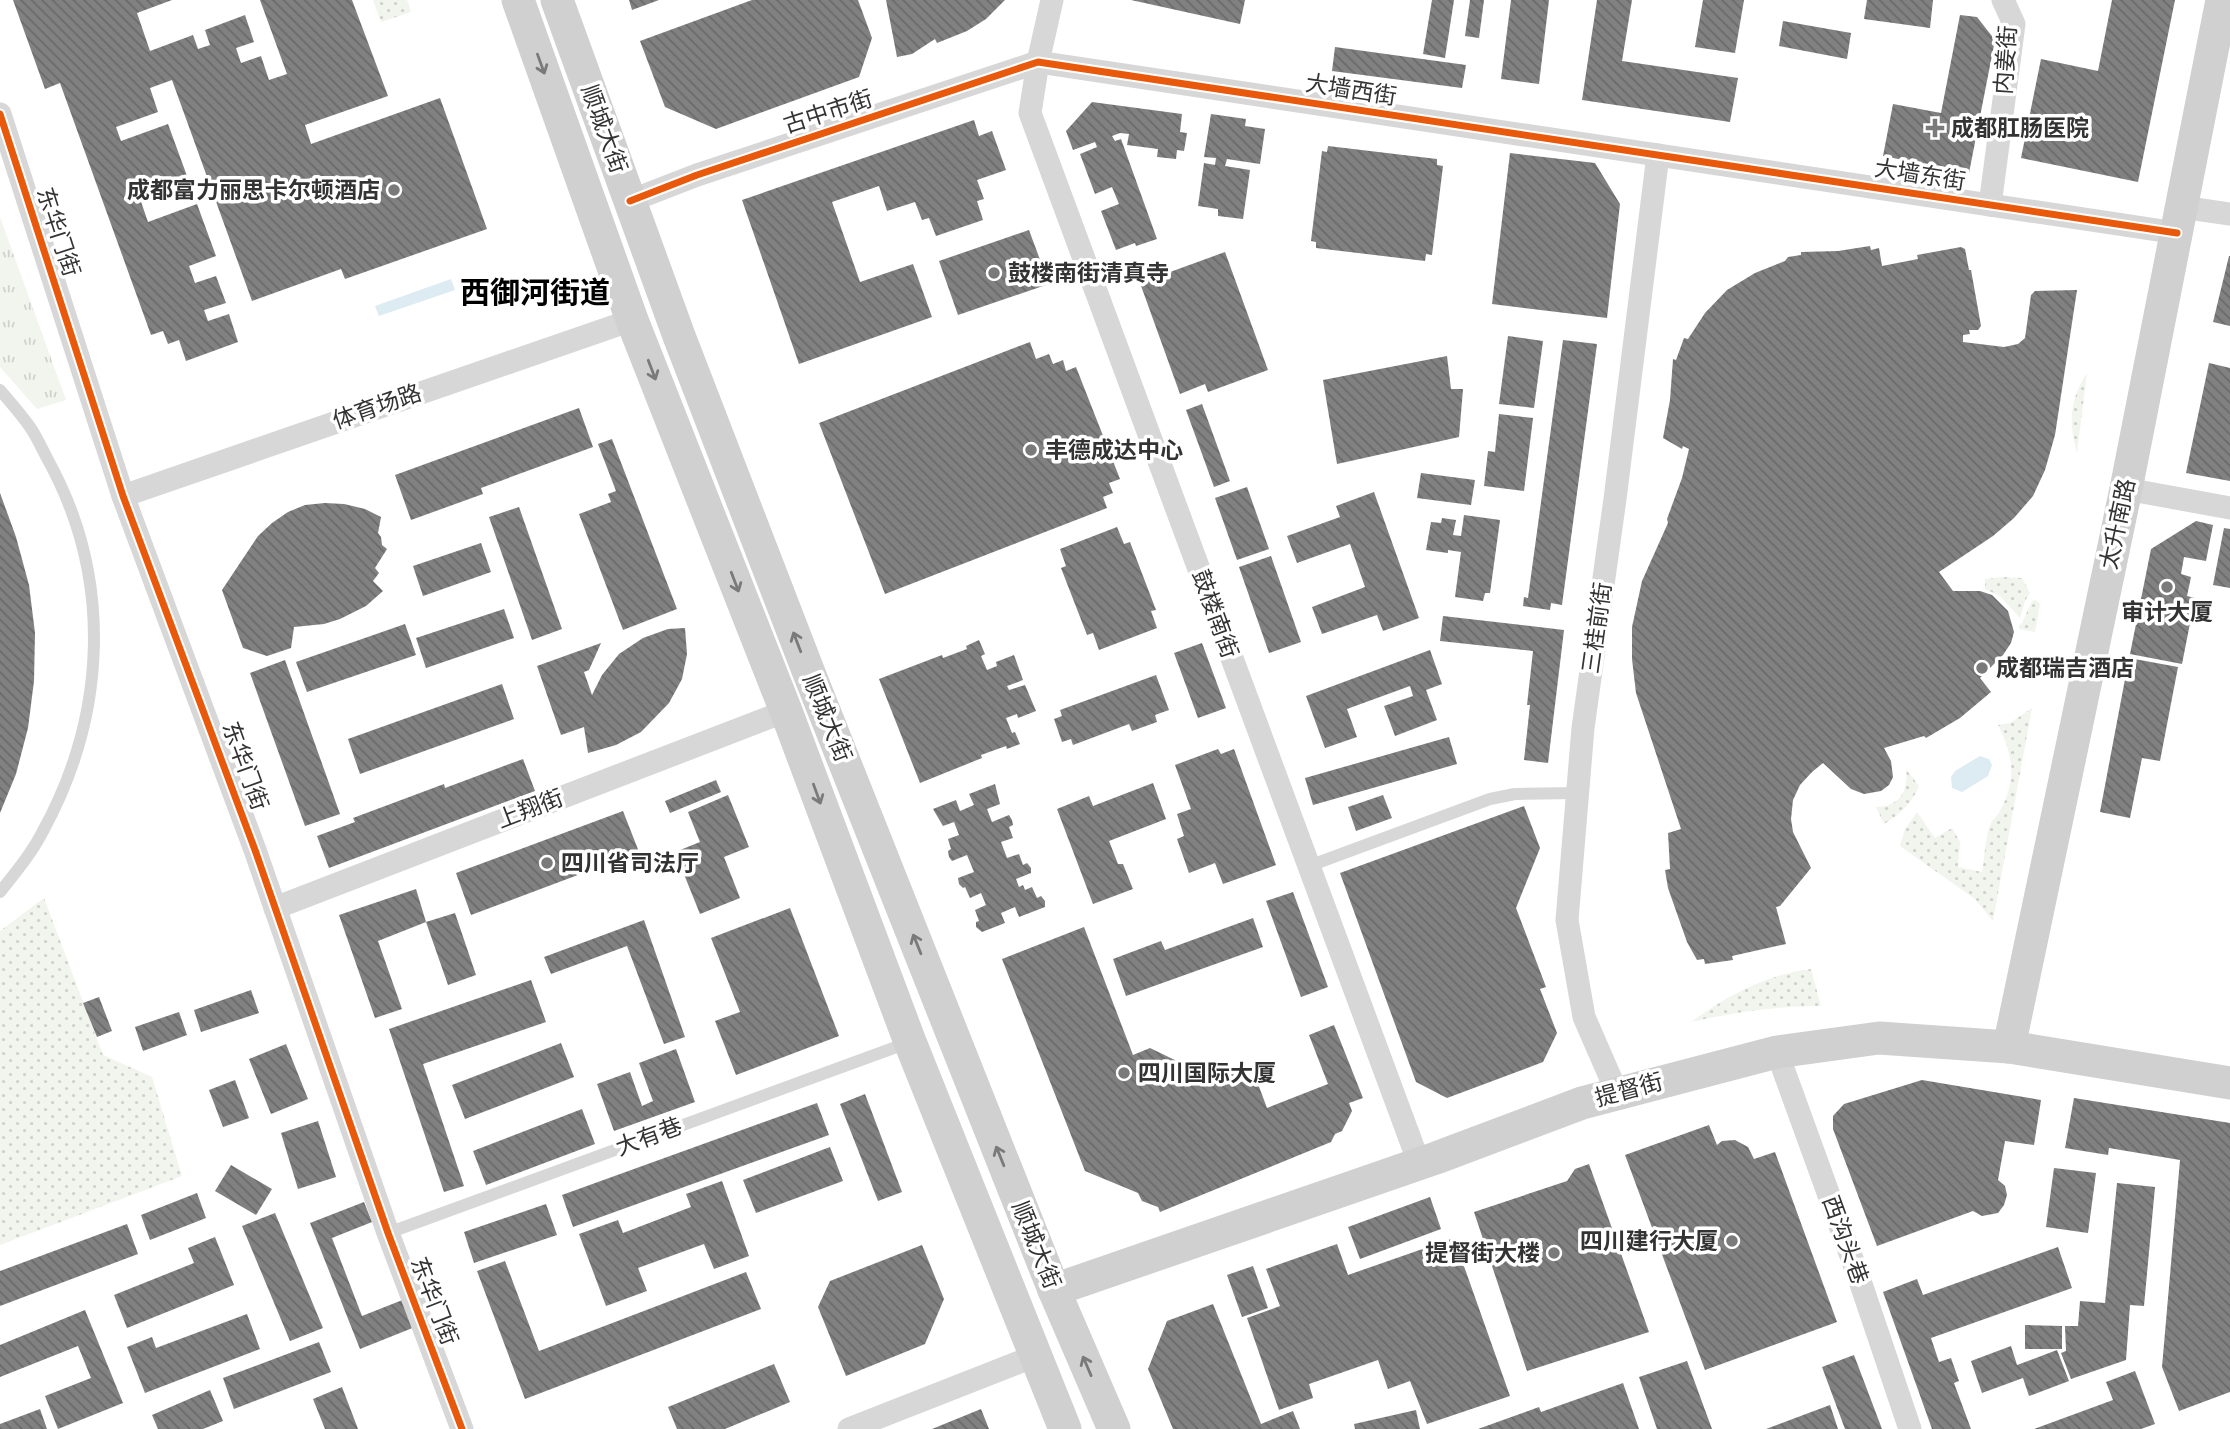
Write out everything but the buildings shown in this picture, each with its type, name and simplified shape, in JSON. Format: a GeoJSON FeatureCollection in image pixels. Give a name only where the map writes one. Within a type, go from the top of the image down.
{"type":"FeatureCollection","features":[{"type":"Feature","properties":{"kind":"main road","name":"顺城大街"},"geometry":{"type":"LineString","coordinates":[[518,0],[632,320],[786,711],[910,1042],[1065,1429]]}},
{"type":"Feature","properties":{"kind":"main road","name":"顺城大街"},"geometry":{"type":"LineString","coordinates":[[556,0],[684,349],[809,673],[1054,1290],[1114,1429]]}},
{"type":"Feature","properties":{"kind":"main road","name":"太升南路"},"geometry":{"type":"LineString","coordinates":[[2009,1047],[2126,489],[2222,0]]}},
{"type":"Feature","properties":{"kind":"main road","name":"提督街"},"geometry":{"type":"LineString","coordinates":[[1054,1290],[1419,1163],[1582,1103],[1777,1052],[1879,1038],[2009,1047],[2230,1083]]}},
{"type":"Feature","properties":{"kind":"street","name":"鼓楼南街"},"geometry":{"type":"LineString","coordinates":[[1052,0],[1030,113],[1419,1163]]}},
{"type":"Feature","properties":{"kind":"street","name":"内姜街"},"geometry":{"type":"LineString","coordinates":[[1990,205],[2014,24],[2003,0]]}},
{"type":"Feature","properties":{"kind":"street","name":"古中市街"},"geometry":{"type":"LineString","coordinates":[[630,201],[698,175],[1038,62]]}},
{"type":"Feature","properties":{"kind":"street","name":"大墙西街"},"geometry":{"type":"LineString","coordinates":[[1038,62],[1658,155]]}},
{"type":"Feature","properties":{"kind":"street","name":"东华门街"},"geometry":{"type":"LineString","coordinates":[[0,114],[123,496],[275,908],[388,1233],[462,1429]]}},
{"type":"Feature","properties":{"kind":"street","name":"大墙东街"},"geometry":{"type":"LineString","coordinates":[[1658,155],[1990,205],[2179,220],[2230,214]]}},
{"type":"Feature","properties":{"kind":"street","name":"三桂前街"},"geometry":{"type":"LineString","coordinates":[[1618,1095],[1584,1017],[1567,920],[1583,728],[1658,155]]}},
{"type":"Feature","properties":{"kind":"street","name":"体育场路"},"geometry":{"type":"LineString","coordinates":[[123,496],[632,320]]}},
{"type":"Feature","properties":{"kind":"street"},"geometry":{"type":"LineString","coordinates":[[2126,489],[2230,508]]}},
{"type":"Feature","properties":{"kind":"street","name":"上翔街"},"geometry":{"type":"LineString","coordinates":[[275,908],[786,711]]}},
{"type":"Feature","properties":{"kind":"street","name":"西沟头巷"},"geometry":{"type":"LineString","coordinates":[[1777,1052],[1859,1278],[1910,1429]]}},
{"type":"Feature","properties":{"kind":"street"},"geometry":{"type":"LineString","coordinates":[[849,1429],[1035,1356]]}},
{"type":"Feature","properties":{"kind":"lane"},"geometry":{"type":"LineString","coordinates":[[0,390],[31,428],[65,490],[86,558],[95,629],[90,700],[73,769],[43,833],[0,892]]}},
{"type":"Feature","properties":{"kind":"lane"},"geometry":{"type":"LineString","coordinates":[[1309,866],[1490,799],[1515,794],[1578,793]]}},
{"type":"Feature","properties":{"kind":"lane","name":"大有巷"},"geometry":{"type":"LineString","coordinates":[[388,1233],[910,1042]]}},
{"type":"Feature","properties":{"kind":"green space"},"geometry":{"type":"Polygon","coordinates":[[[373,0],[407,0],[411,12],[381,22],[373,0]]]}},
{"type":"Feature","properties":{"kind":"green space"},"geometry":{"type":"Polygon","coordinates":[[[0,217],[66,400],[37,409],[0,367],[0,217]]]}},
{"type":"Feature","properties":{"kind":"green space"},"geometry":{"type":"Polygon","coordinates":[[[2087,373],[2077,452],[2072,431],[2072,411],[2077,392],[2087,373]]]}},
{"type":"Feature","properties":{"kind":"green space"},"geometry":{"type":"Polygon","coordinates":[[[2022,578],[2030,593],[2020,618],[2000,596],[1985,589],[1985,579],[2022,578]]]}},
{"type":"Feature","properties":{"kind":"green space"},"geometry":{"type":"Polygon","coordinates":[[[2036,600],[2040,604],[2035,632],[2019,629],[2032,601],[2036,600]]]}},
{"type":"Feature","properties":{"kind":"green space"},"geometry":{"type":"Polygon","coordinates":[[[2032,708],[1993,921],[1975,899],[1900,846],[1905,829],[1917,812],[1935,838],[1952,828],[1960,842],[1958,867],[1982,872],[1989,828],[2006,798],[2011,777],[2010,756],[1998,725],[2010,723],[2032,708]]]}},
{"type":"Feature","properties":{"kind":"green space"},"geometry":{"type":"Polygon","coordinates":[[[1906,769],[1919,786],[1905,808],[1884,824],[1876,807],[1891,804],[1901,796],[1906,784],[1906,769]]]}},
{"type":"Feature","properties":{"kind":"green space"},"geometry":{"type":"Polygon","coordinates":[[[44,898],[103,1055],[152,1077],[182,1176],[0,1245],[0,931],[44,898]]]}},
{"type":"Feature","properties":{"kind":"green space"},"geometry":{"type":"Polygon","coordinates":[[[1811,969],[1821,1006],[1756,1010],[1691,1022],[1718,1003],[1763,981],[1811,969]]]}},
{"type":"Feature","properties":{"kind":"shaded area"},"geometry":{"type":"Polygon","coordinates":[[[451,279],[455,290],[379,316],[375,306],[451,279]]]}},
{"type":"Feature","properties":{"kind":"shaded area"},"geometry":{"type":"Polygon","coordinates":[[[1980,756],[1989,759],[1992,765],[1988,776],[1962,792],[1952,788],[1951,777],[1955,771],[1980,756]]]}},
{"type":"Feature","properties":{"kind":"cycle path"},"geometry":{"type":"LineString","coordinates":[[630,201],[697,175],[1038,62],[2177,233]]}},
{"type":"Feature","properties":{"kind":"cycle path"},"geometry":{"type":"LineString","coordinates":[[0,114],[123,496],[255,850],[388,1233],[462,1429]]}},
{"type":"Feature","properties":{"kind":"place","name":"成都肛肠医院"},"geometry":{"type":"Point","coordinates":[1935,128]}},
{"type":"Feature","properties":{"kind":"place","name":"成都富力丽思卡尔顿酒店"},"geometry":{"type":"Point","coordinates":[394,190]}},
{"type":"Feature","properties":{"kind":"place","name":"鼓楼南街清真寺"},"geometry":{"type":"Point","coordinates":[994,273]}},
{"type":"Feature","properties":{"kind":"place","name":"丰德成达中心"},"geometry":{"type":"Point","coordinates":[1031,450]}},
{"type":"Feature","properties":{"kind":"place","name":"审计大厦"},"geometry":{"type":"Point","coordinates":[2167,587]}},
{"type":"Feature","properties":{"kind":"place","name":"成都瑞吉酒店"},"geometry":{"type":"Point","coordinates":[1982,668]}},
{"type":"Feature","properties":{"kind":"place","name":"四川省司法厅"},"geometry":{"type":"Point","coordinates":[547,863]}},
{"type":"Feature","properties":{"kind":"place","name":"四川国际大厦"},"geometry":{"type":"Point","coordinates":[1124,1073]}},
{"type":"Feature","properties":{"kind":"place","name":"四川建行大厦"},"geometry":{"type":"Point","coordinates":[1732,1241]}},
{"type":"Feature","properties":{"kind":"place","name":"提督街大楼"},"geometry":{"type":"Point","coordinates":[1554,1253]}},
{"type":"Feature","properties":{"kind":"district","name":"西御河街道"},"geometry":{"type":"Point","coordinates":[535,292]}}]}
